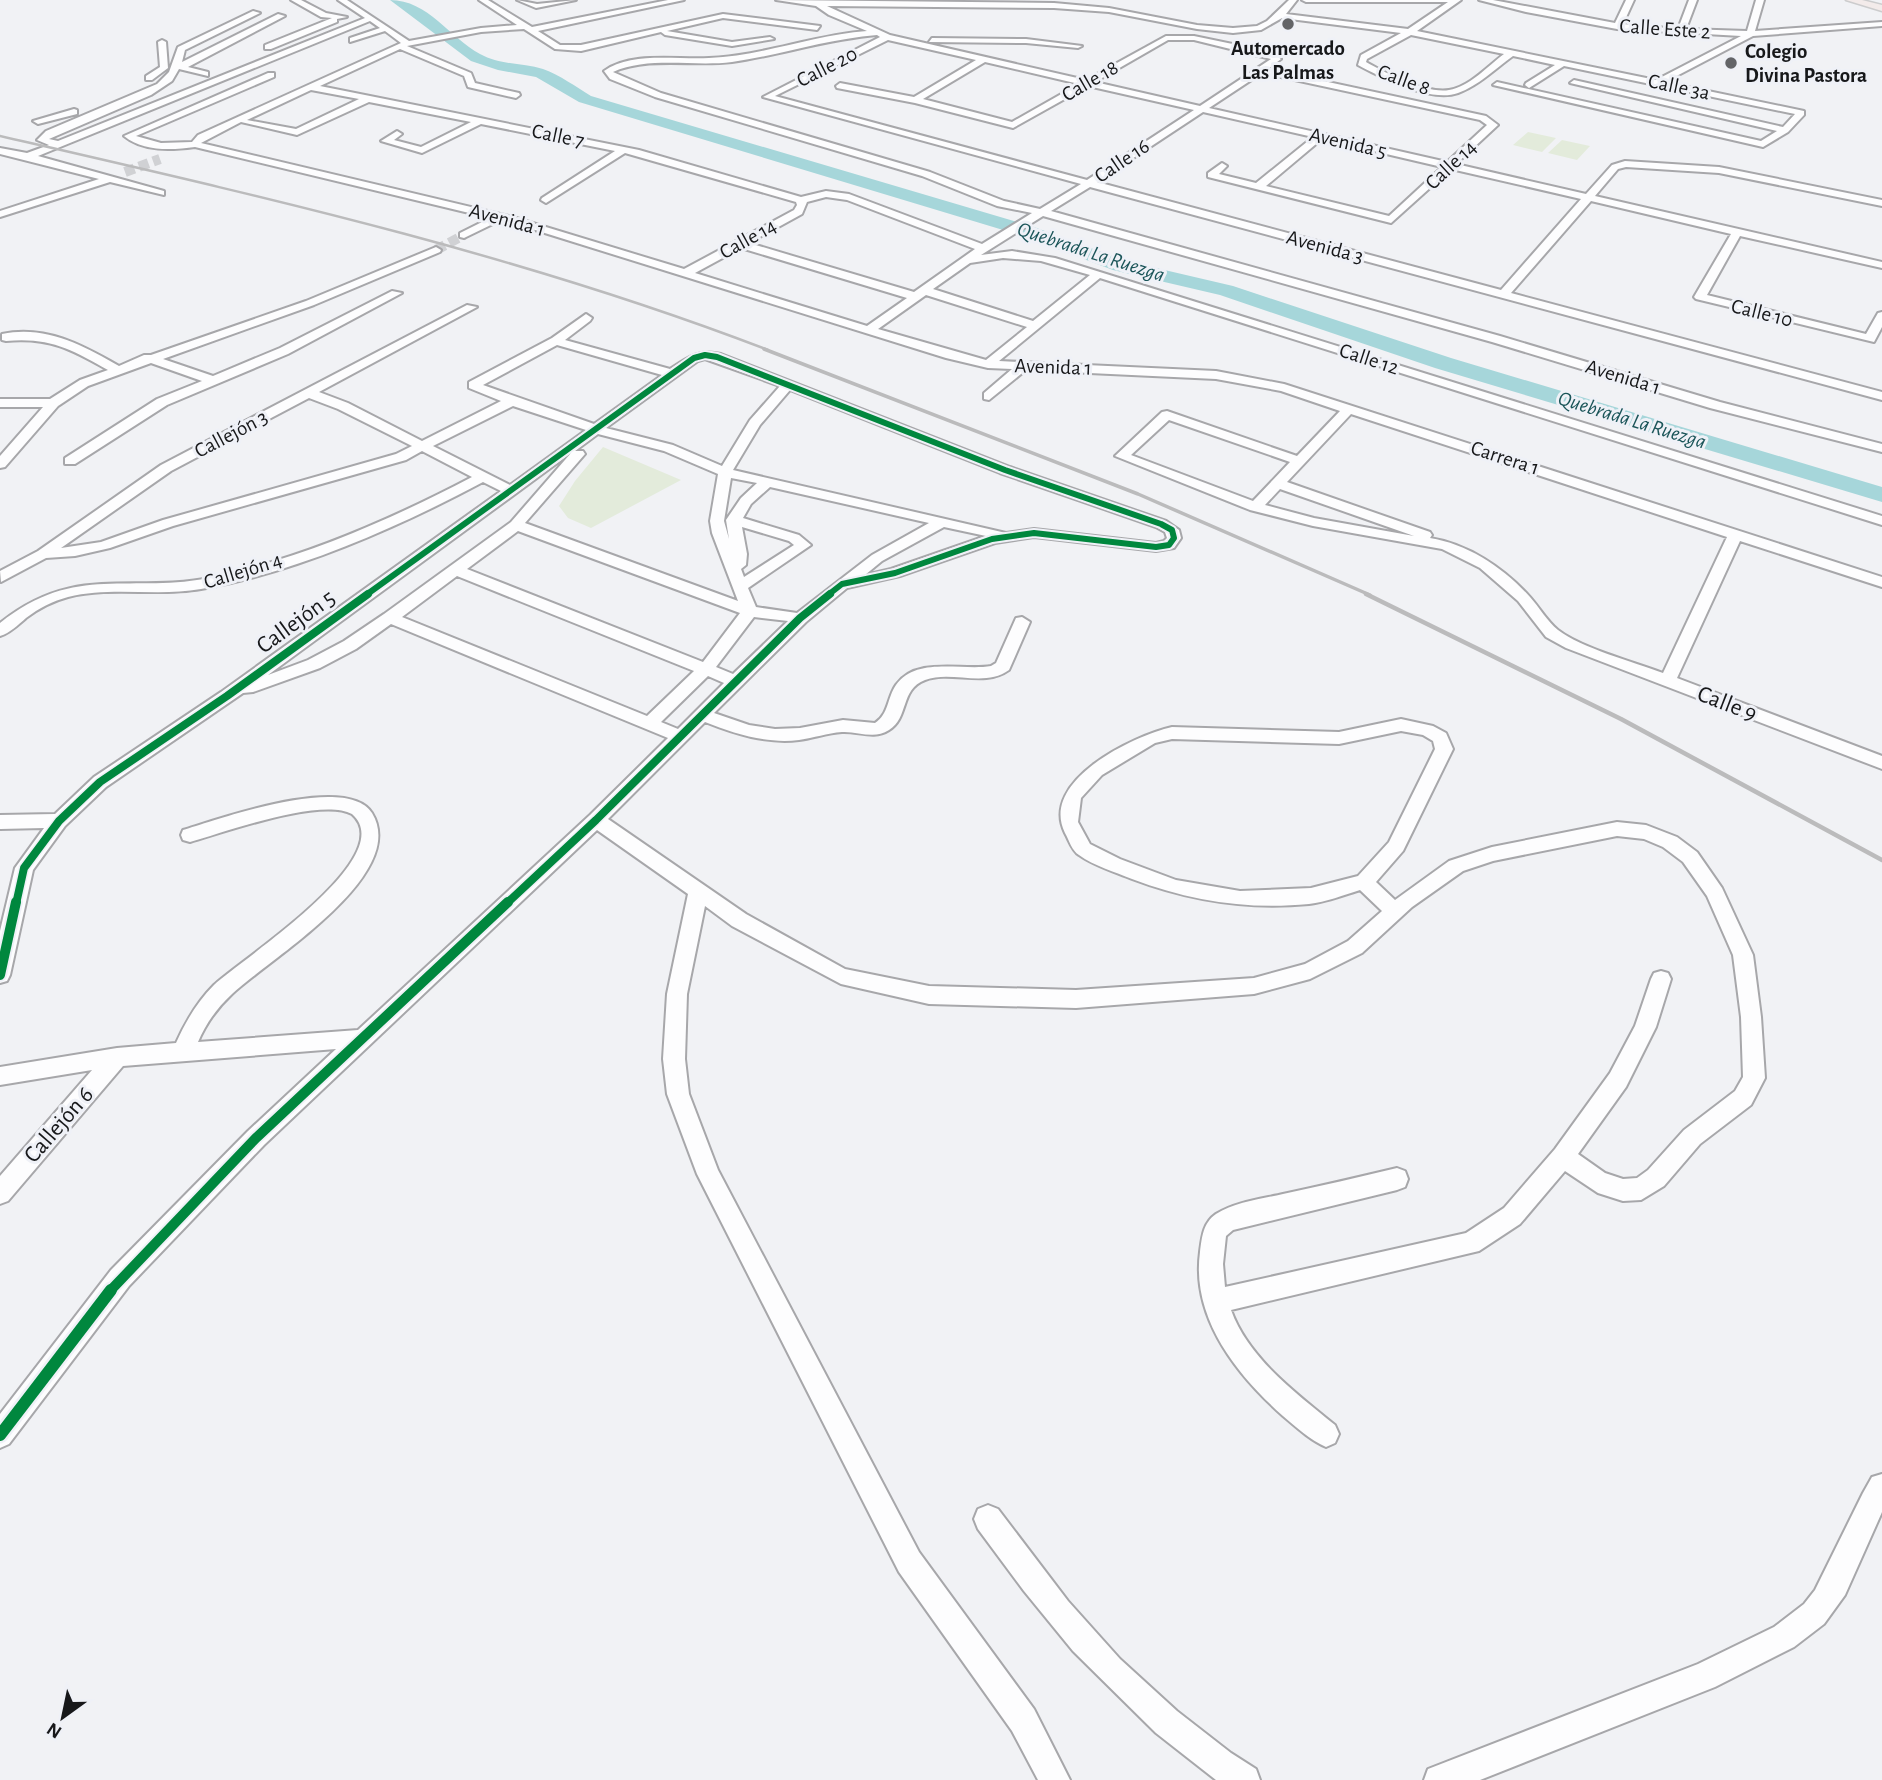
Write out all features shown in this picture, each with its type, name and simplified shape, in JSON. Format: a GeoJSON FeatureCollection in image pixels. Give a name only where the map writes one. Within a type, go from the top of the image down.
{"type":"FeatureCollection","features":[{"type":"Feature","properties":{"kind":"main road"},"geometry":{"type":"LineString","coordinates":[[1851,0],[1882,5]]}},
{"type":"Feature","properties":{"kind":"main road"},"geometry":{"type":"LineString","coordinates":[[1873,0],[1882,5]]}},
{"type":"Feature","properties":{"kind":"street"},"geometry":{"type":"LineString","coordinates":[[295,0],[324,15],[342,17]]}},
{"type":"Feature","properties":{"kind":"street"},"geometry":{"type":"LineString","coordinates":[[342,0],[405,40],[403,45]]}},
{"type":"Feature","properties":{"kind":"street"},"geometry":{"type":"LineString","coordinates":[[483,0],[558,47],[574,49],[723,16],[818,28]]}},
{"type":"Feature","properties":{"kind":"street"},"geometry":{"type":"LineString","coordinates":[[521,0],[536,6],[572,0]]}},
{"type":"Feature","properties":{"kind":"street"},"geometry":{"type":"LineString","coordinates":[[160,159],[195,145],[201,137],[403,45],[474,32],[527,29],[680,0]]}},
{"type":"Feature","properties":{"kind":"street"},"geometry":{"type":"LineString","coordinates":[[780,0],[819,4],[996,2],[1109,10],[1236,30],[1261,27],[1282,16],[1293,0]]}},
{"type":"Feature","properties":{"kind":"street"},"geometry":{"type":"LineString","coordinates":[[1109,10],[1123,0]]}},
{"type":"Feature","properties":{"kind":"street"},"geometry":{"type":"LineString","coordinates":[[1306,0],[1465,0]]}},
{"type":"Feature","properties":{"kind":"street","name":"Calle 8"},"geometry":{"type":"LineString","coordinates":[[1457,0],[1410,32],[1364,57],[1361,63],[1426,90],[1446,94],[1458,90],[1510,54]]}},
{"type":"Feature","properties":{"kind":"street","name":"Calle Este 2"},"geometry":{"type":"LineString","coordinates":[[1483,0],[1505,2],[1618,27],[1681,32],[1750,35],[1848,28],[1882,22]]}},
{"type":"Feature","properties":{"kind":"street"},"geometry":{"type":"LineString","coordinates":[[1618,27],[1630,0]]}},
{"type":"Feature","properties":{"kind":"street"},"geometry":{"type":"LineString","coordinates":[[1681,32],[1693,0]]}},
{"type":"Feature","properties":{"kind":"street"},"geometry":{"type":"LineString","coordinates":[[1659,82],[1750,35],[1760,0]]}},
{"type":"Feature","properties":{"kind":"street","name":"Avenida 5"},"geometry":{"type":"LineString","coordinates":[[819,4],[832,13],[882,35],[922,45],[1736,234],[1882,265]]}},
{"type":"Feature","properties":{"kind":"street"},"geometry":{"type":"LineString","coordinates":[[236,45],[262,50],[342,17],[361,12]]}},
{"type":"Feature","properties":{"kind":"street"},"geometry":{"type":"LineString","coordinates":[[225,79],[183,68],[181,49],[256,13]]}},
{"type":"Feature","properties":{"kind":"street"},"geometry":{"type":"LineString","coordinates":[[818,28],[832,13]]}},
{"type":"Feature","properties":{"kind":"street"},"geometry":{"type":"LineString","coordinates":[[165,65],[182,64],[281,16]]}},
{"type":"Feature","properties":{"kind":"street","name":"Calle 3a"},"geometry":{"type":"LineString","coordinates":[[1282,16],[1410,32],[1801,113],[1785,130],[1763,144],[1497,85]]}},
{"type":"Feature","properties":{"kind":"street"},"geometry":{"type":"LineString","coordinates":[[1152,18],[1156,23],[1213,42]]}},
{"type":"Feature","properties":{"kind":"street"},"geometry":{"type":"LineString","coordinates":[[29,156],[372,19]]}},
{"type":"Feature","properties":{"kind":"street"},"geometry":{"type":"LineString","coordinates":[[654,32],[732,44],[749,43],[818,28],[856,24]]}},
{"type":"Feature","properties":{"kind":"street"},"geometry":{"type":"LineString","coordinates":[[344,44],[386,28]]}},
{"type":"Feature","properties":{"kind":"street"},"geometry":{"type":"LineString","coordinates":[[278,30],[325,38]]}},
{"type":"Feature","properties":{"kind":"street","name":"Avenida 1"},"geometry":{"type":"LineString","coordinates":[[882,35],[843,34],[731,59],[639,63],[608,71],[613,78],[657,95],[926,174],[1001,204],[1483,335],[1714,405],[1882,448]]}},
{"type":"Feature","properties":{"kind":"street","name":"Calle 20"},"geometry":{"type":"LineString","coordinates":[[767,97],[882,35]]}},
{"type":"Feature","properties":{"kind":"street","name":"Calle 18"},"geometry":{"type":"LineString","coordinates":[[915,100],[1013,125],[1166,37],[1183,36],[1213,42]]}},
{"type":"Feature","properties":{"kind":"street"},"geometry":{"type":"LineString","coordinates":[[922,45],[943,39],[1079,46]]}},
{"type":"Feature","properties":{"kind":"street"},"geometry":{"type":"LineString","coordinates":[[139,83],[160,72],[165,65],[162,42]]}},
{"type":"Feature","properties":{"kind":"street","name":"Calle 16"},"geometry":{"type":"LineString","coordinates":[[965,261],[1278,59],[1268,54],[1213,42]]}},
{"type":"Feature","properties":{"kind":"street"},"geometry":{"type":"LineString","coordinates":[[403,45],[468,75],[471,85],[516,95]]}},
{"type":"Feature","properties":{"kind":"street"},"geometry":{"type":"LineString","coordinates":[[840,86],[915,100],[984,60]]}},
{"type":"Feature","properties":{"kind":"street"},"geometry":{"type":"LineString","coordinates":[[205,74],[237,61]]}},
{"type":"Feature","properties":{"kind":"street"},"geometry":{"type":"LineString","coordinates":[[1529,85],[1563,63]]}},
{"type":"Feature","properties":{"kind":"street"},"geometry":{"type":"LineString","coordinates":[[60,144],[41,140],[49,133],[147,92],[168,80],[182,64]]}},
{"type":"Feature","properties":{"kind":"street","name":"Avenida 1"},"geometry":{"type":"LineString","coordinates":[[284,69],[129,136],[166,146],[195,145],[500,217],[988,364],[1121,369]]}},
{"type":"Feature","properties":{"kind":"street","name":"Calle 14"},"geometry":{"type":"LineString","coordinates":[[1258,187],[1391,220],[1493,125],[1491,121],[1261,70]]}},
{"type":"Feature","properties":{"kind":"street"},"geometry":{"type":"LineString","coordinates":[[1574,83],[1785,130]]}},
{"type":"Feature","properties":{"kind":"street"},"geometry":{"type":"LineString","coordinates":[[1640,117],[1678,86]]}},
{"type":"Feature","properties":{"kind":"street","name":"Calle 7"},"geometry":{"type":"LineString","coordinates":[[310,87],[623,150],[733,178],[801,200]]}},
{"type":"Feature","properties":{"kind":"street"},"geometry":{"type":"LineString","coordinates":[[38,121],[79,110],[118,93]]}},
{"type":"Feature","properties":{"kind":"street","name":"Avenida 3"},"geometry":{"type":"LineString","coordinates":[[767,97],[1882,396]]}},
{"type":"Feature","properties":{"kind":"street"},"geometry":{"type":"LineString","coordinates":[[245,121],[297,132],[369,98]]}},
{"type":"Feature","properties":{"kind":"street"},"geometry":{"type":"LineString","coordinates":[[397,134],[386,141],[422,150],[482,120]]}},
{"type":"Feature","properties":{"kind":"street"},"geometry":{"type":"LineString","coordinates":[[1222,166],[1212,175],[1258,187],[1320,136]]}},
{"type":"Feature","properties":{"kind":"street"},"geometry":{"type":"LineString","coordinates":[[546,200],[623,150]]}},
{"type":"Feature","properties":{"kind":"street"},"geometry":{"type":"LineString","coordinates":[[0,152],[29,156],[160,192]]}},
{"type":"Feature","properties":{"kind":"street"},"geometry":{"type":"LineString","coordinates":[[1503,295],[1615,167],[1638,163],[1744,174],[1882,203]]}},
{"type":"Feature","properties":{"kind":"street"},"geometry":{"type":"LineString","coordinates":[[0,214],[125,172]]}},
{"type":"Feature","properties":{"kind":"street"},"geometry":{"type":"LineString","coordinates":[[801,200],[826,194],[849,197],[987,246]]}},
{"type":"Feature","properties":{"kind":"street","name":"Calle 14"},"geometry":{"type":"LineString","coordinates":[[686,273],[798,212],[802,205],[801,200]]}},
{"type":"Feature","properties":{"kind":"street"},"geometry":{"type":"LineString","coordinates":[[464,235],[500,217]]}},
{"type":"Feature","properties":{"kind":"street","name":"Calle 10"},"geometry":{"type":"LineString","coordinates":[[1736,234],[1700,298],[1870,339],[1882,316]]}},
{"type":"Feature","properties":{"kind":"street"},"geometry":{"type":"LineString","coordinates":[[740,244],[1034,326]]}},
{"type":"Feature","properties":{"kind":"street"},"geometry":{"type":"LineString","coordinates":[[0,464],[53,403],[84,383],[148,358],[310,303],[436,250]]}},
{"type":"Feature","properties":{"kind":"street","name":"Calle 12"},"geometry":{"type":"LineString","coordinates":[[869,330],[965,261],[1007,253],[1023,253],[1882,521]]}},
{"type":"Feature","properties":{"kind":"street"},"geometry":{"type":"LineString","coordinates":[[988,364],[1097,275]]}},
{"type":"Feature","properties":{"kind":"street"},"geometry":{"type":"LineString","coordinates":[[69,461],[140,414],[284,351],[396,293]]}},
{"type":"Feature","properties":{"kind":"street","name":"Callejón 3"},"geometry":{"type":"LineString","coordinates":[[0,576],[43,554],[166,468],[471,307]]}},
{"type":"Feature","properties":{"kind":"street"},"geometry":{"type":"LineString","coordinates":[[586,318],[556,341],[473,385],[512,401],[630,440],[668,448],[725,472],[1006,537]]}},
{"type":"Feature","properties":{"kind":"street"},"geometry":{"type":"LineString","coordinates":[[6,337],[44,335],[70,343],[116,370]]}},
{"type":"Feature","properties":{"kind":"street"},"geometry":{"type":"LineString","coordinates":[[556,341],[672,374]]}},
{"type":"Feature","properties":{"kind":"street","name":"Callejón 5"},"geometry":{"type":"LineString","coordinates":[[0,975],[24,868],[59,821],[100,782],[227,696],[511,491],[602,430],[694,358],[705,355],[717,357],[789,384]]}},
{"type":"Feature","properties":{"kind":"street"},"geometry":{"type":"LineString","coordinates":[[148,358],[215,381]]}},
{"type":"Feature","properties":{"kind":"street"},"geometry":{"type":"LineString","coordinates":[[989,396],[1023,366]]}},
{"type":"Feature","properties":{"kind":"street","name":"Carrera 1"},"geometry":{"type":"LineString","coordinates":[[1121,369],[1216,374],[1284,388],[1882,582]]}},
{"type":"Feature","properties":{"kind":"street"},"geometry":{"type":"LineString","coordinates":[[731,547],[717,521],[725,472],[755,422],[789,384],[1005,470],[1161,524],[1172,530],[1174,538],[1169,545],[1156,547],[1034,533],[992,539],[895,573],[842,584]]}},
{"type":"Feature","properties":{"kind":"street"},"geometry":{"type":"LineString","coordinates":[[309,393],[342,406],[511,491]]}},
{"type":"Feature","properties":{"kind":"street"},"geometry":{"type":"LineString","coordinates":[[43,554],[75,552],[105,545],[168,523],[299,488],[425,448],[512,401]]}},
{"type":"Feature","properties":{"kind":"street"},"geometry":{"type":"LineString","coordinates":[[0,403],[53,403]]}},
{"type":"Feature","properties":{"kind":"street"},"geometry":{"type":"LineString","coordinates":[[1255,507],[1350,408]]}},
{"type":"Feature","properties":{"kind":"street"},"geometry":{"type":"LineString","coordinates":[[1298,461],[1167,415],[1122,456],[1255,507],[1360,532],[1447,545]]}},
{"type":"Feature","properties":{"kind":"street"},"geometry":{"type":"LineString","coordinates":[[227,696],[314,664],[350,645],[390,618],[516,525],[573,458],[602,430]]}},
{"type":"Feature","properties":{"kind":"street","name":"Callejón 4"},"geometry":{"type":"LineString","coordinates":[[0,631],[19,615],[47,598],[78,591],[183,588],[218,581],[316,549],[432,505],[481,478]]}},
{"type":"Feature","properties":{"kind":"street"},"geometry":{"type":"LineString","coordinates":[[750,611],[733,571],[731,547],[734,516],[743,502],[767,482]]}},
{"type":"Feature","properties":{"kind":"street","name":"Calle 9"},"geometry":{"type":"LineString","coordinates":[[1277,483],[1407,527],[1485,565],[1523,598],[1552,633],[1572,644],[1882,763]]}},
{"type":"Feature","properties":{"kind":"street"},"geometry":{"type":"LineString","coordinates":[[719,507],[734,516],[794,538],[804,545],[739,587]]}},
{"type":"Feature","properties":{"kind":"street"},"geometry":{"type":"LineString","coordinates":[[0,1435],[120,1278],[256,1138],[596,820],[800,618],[877,558],[942,522]]}},
{"type":"Feature","properties":{"kind":"street"},"geometry":{"type":"LineString","coordinates":[[516,525],[750,611],[800,618]]}},
{"type":"Feature","properties":{"kind":"street"},"geometry":{"type":"LineString","coordinates":[[1667,681],[1736,533]]}},
{"type":"Feature","properties":{"kind":"street"},"geometry":{"type":"LineString","coordinates":[[457,570],[735,681]]}},
{"type":"Feature","properties":{"kind":"street"},"geometry":{"type":"LineString","coordinates":[[649,724],[708,668],[750,611]]}},
{"type":"Feature","properties":{"kind":"street"},"geometry":{"type":"LineString","coordinates":[[390,618],[679,736]]}},
{"type":"Feature","properties":{"kind":"street"},"geometry":{"type":"LineString","coordinates":[[701,714],[749,731],[783,735],[833,727],[873,730],[884,726],[891,718],[898,692],[914,678],[926,674],[996,671],[1003,666],[1022,622]]}},
{"type":"Feature","properties":{"kind":"street"},"geometry":{"type":"LineString","coordinates":[[1401,725],[1427,730],[1440,737],[1444,749],[1396,846],[1364,882],[1311,896],[1240,899],[1174,887],[1113,864],[1083,849],[1069,822],[1072,796],[1096,771],[1150,738],[1172,733],[1339,738],[1401,725]]}},
{"type":"Feature","properties":{"kind":"street"},"geometry":{"type":"LineString","coordinates":[[183,1051],[195,1021],[214,999],[311,920],[348,881],[371,839],[369,822],[358,808],[337,802],[264,816],[190,835]]}},
{"type":"Feature","properties":{"kind":"street"},"geometry":{"type":"LineString","coordinates":[[596,820],[739,920],[841,976],[929,995],[1076,999],[1254,986],[1310,971],[1355,947],[1394,911],[1456,866],[1473,859],[1617,829],[1646,832],[1670,842],[1690,857],[1715,893],[1743,955],[1751,1017],[1754,1078],[1743,1098],[1692,1137],[1656,1178],[1641,1189],[1623,1190],[1598,1182],[1563,1156]]}},
{"type":"Feature","properties":{"kind":"street"},"geometry":{"type":"LineString","coordinates":[[0,822],[59,821]]}},
{"type":"Feature","properties":{"kind":"street"},"geometry":{"type":"LineString","coordinates":[[1364,882],[1394,911]]}},
{"type":"Feature","properties":{"kind":"street"},"geometry":{"type":"LineString","coordinates":[[698,892],[677,994],[674,1059],[678,1094],[708,1174],[909,1562],[1023,1720],[1055,1780]]}},
{"type":"Feature","properties":{"kind":"street"},"geometry":{"type":"LineString","coordinates":[[1216,1301],[1471,1243],[1512,1216],[1563,1156],[1618,1080],[1644,1027],[1661,979]]}},
{"type":"Feature","properties":{"kind":"street"},"geometry":{"type":"LineString","coordinates":[[0,1076],[117,1056],[365,1038]]}},
{"type":"Feature","properties":{"kind":"street","name":"Callejón 6"},"geometry":{"type":"LineString","coordinates":[[0,1193],[117,1056]]}},
{"type":"Feature","properties":{"kind":"street"},"geometry":{"type":"LineString","coordinates":[[1326,1434],[1282,1400],[1252,1369],[1227,1334],[1216,1301],[1210,1265],[1215,1231],[1225,1222],[1245,1214],[1397,1179]]}},
{"type":"Feature","properties":{"kind":"street"},"geometry":{"type":"LineString","coordinates":[[1439,1780],[1542,1743],[1718,1670],[1771,1644],[1813,1615],[1837,1581],[1854,1536],[1882,1487]]}},
{"type":"Feature","properties":{"kind":"street"},"geometry":{"type":"LineString","coordinates":[[988,1519],[1026,1573],[1106,1667],[1165,1723],[1245,1780]]}},
{"type":"Feature","properties":{"kind":"green space"},"geometry":{"type":"Polygon","coordinates":[[[1528,132],[1556,138],[1542,152],[1513,145],[1528,132]]]}},
{"type":"Feature","properties":{"kind":"green space"},"geometry":{"type":"Polygon","coordinates":[[[1562,140],[1590,146],[1577,160],[1548,153],[1562,140]]]}},
{"type":"Feature","properties":{"kind":"green space"},"geometry":{"type":"Polygon","coordinates":[[[603,447],[681,480],[591,528],[568,518],[559,506],[575,481],[603,447]]]}},
{"type":"Feature","properties":{"kind":"waterway","name":"Quebrada La Ruezga"},"geometry":{"type":"LineString","coordinates":[[397,0],[442,30],[450,40],[476,58],[498,66],[540,73],[585,99],[1027,231],[1120,266],[1226,290],[1443,363],[1882,495]]}},
{"type":"Feature","properties":{"kind":"tunnel"},"geometry":{"type":"LineString","coordinates":[[125,172],[160,159]]}},
{"type":"Feature","properties":{"kind":"tunnel"},"geometry":{"type":"LineString","coordinates":[[436,250],[464,235]]}},
{"type":"Feature","properties":{"kind":"railway"},"geometry":{"type":"LineString","coordinates":[[0,136],[292,205],[484,256],[580,284],[768,350]]}},
{"type":"Feature","properties":{"kind":"railway"},"geometry":{"type":"LineString","coordinates":[[764,349],[1138,494],[1370,595]]}},
{"type":"Feature","properties":{"kind":"railway"},"geometry":{"type":"LineString","coordinates":[[1366,594],[1621,719],[1882,860]]}},
{"type":"Feature","properties":{"kind":"cycle path"},"geometry":{"type":"LineString","coordinates":[[0,975],[24,868],[59,821],[100,782],[227,696],[694,358],[705,355],[717,357],[1005,470],[1172,530],[1174,538],[1169,545],[1156,547],[1034,533],[992,539],[895,573],[842,584],[800,618],[596,820],[256,1138],[120,1278],[0,1435]]}},
{"type":"Feature","properties":{"kind":"place","name":"Automercado Las Palmas"},"geometry":{"type":"Point","coordinates":[1288,24]}},
{"type":"Feature","properties":{"kind":"place","name":"Colegio Divina Pastora"},"geometry":{"type":"Point","coordinates":[1731,63]}}]}
